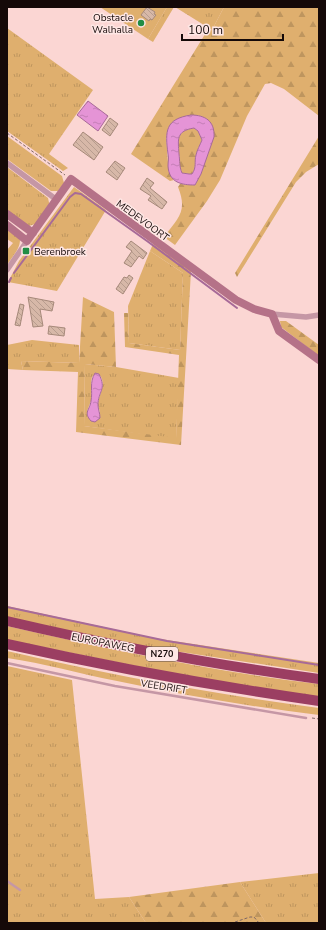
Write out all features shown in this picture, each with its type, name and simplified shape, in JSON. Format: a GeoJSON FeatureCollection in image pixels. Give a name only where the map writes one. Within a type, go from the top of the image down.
{"type":"FeatureCollection","features":[{"type":"Feature","properties":{"kind":"highway","name":"EUROPAWEG"},"geometry":{"type":"LineString","coordinates":[[7,621],[78,638],[162,654],[319,679]]}},
{"type":"Feature","properties":{"kind":"highway","name":"N270"},"geometry":{"type":"LineString","coordinates":[[7,644],[160,676],[319,701]]}},
{"type":"Feature","properties":{"kind":"street"},"geometry":{"type":"LineString","coordinates":[[7,163],[57,200]]}},
{"type":"Feature","properties":{"kind":"street"},"geometry":{"type":"LineString","coordinates":[[7,270],[71,179]]}},
{"type":"Feature","properties":{"kind":"street","name":"MEDEVOORT"},"geometry":{"type":"LineString","coordinates":[[71,179],[236,300],[254,309],[272,314]]}},
{"type":"Feature","properties":{"kind":"street"},"geometry":{"type":"LineString","coordinates":[[7,214],[33,233]]}},
{"type":"Feature","properties":{"kind":"street"},"geometry":{"type":"LineString","coordinates":[[7,225],[27,241]]}},
{"type":"Feature","properties":{"kind":"street"},"geometry":{"type":"LineString","coordinates":[[319,315],[306,317],[272,314],[279,331],[319,360]]}},
{"type":"Feature","properties":{"kind":"lane","name":"VEEDRIFT"},"geometry":{"type":"LineString","coordinates":[[7,663],[115,686],[306,718]]}},
{"type":"Feature","properties":{"kind":"lane"},"geometry":{"type":"LineString","coordinates":[[7,881],[20,890]]}},
{"type":"Feature","properties":{"kind":"path"},"geometry":{"type":"LineString","coordinates":[[7,133],[71,179]]}},
{"type":"Feature","properties":{"kind":"path"},"geometry":{"type":"LineString","coordinates":[[306,718],[319,719]]}},
{"type":"Feature","properties":{"kind":"path"},"geometry":{"type":"LineString","coordinates":[[235,922],[254,917],[260,923]]}},
{"type":"Feature","properties":{"kind":"green space","name":"Obstacle Walhalla"},"geometry":{"type":"Polygon","coordinates":[[[100,7],[167,7],[148,39],[100,7]]]}},
{"type":"Feature","properties":{"kind":"green space"},"geometry":{"type":"Polygon","coordinates":[[[167,7],[174,7],[153,42],[148,39],[167,7]]]}},
{"type":"Feature","properties":{"kind":"green space"},"geometry":{"type":"Polygon","coordinates":[[[175,7],[224,7],[212,30],[175,7]]]}},
{"type":"Feature","properties":{"kind":"green space"},"geometry":{"type":"Polygon","coordinates":[[[224,7],[319,7],[319,116],[284,89],[271,83],[265,84],[247,116],[220,180],[207,201],[175,245],[164,237],[177,219],[182,209],[181,196],[178,187],[180,184],[195,185],[203,168],[206,152],[206,118],[166,138],[168,165],[174,180],[170,181],[131,154],[207,31],[212,30],[224,7]]]}},
{"type":"Feature","properties":{"kind":"green space"},"geometry":{"type":"Polygon","coordinates":[[[7,28],[93,90],[49,154],[68,168],[63,171],[7,131],[7,28]]]}},
{"type":"Feature","properties":{"kind":"green space"},"geometry":{"type":"Polygon","coordinates":[[[194,128],[198,131],[202,140],[196,153],[192,174],[182,173],[178,144],[179,136],[184,131],[194,128]]]}},
{"type":"Feature","properties":{"kind":"green space"},"geometry":{"type":"Polygon","coordinates":[[[7,136],[62,176],[64,183],[58,191],[51,191],[7,159],[7,136]]]}},
{"type":"Feature","properties":{"kind":"green space"},"geometry":{"type":"Polygon","coordinates":[[[319,136],[319,164],[306,172],[296,182],[237,277],[235,273],[319,136]]]}},
{"type":"Feature","properties":{"kind":"green space"},"geometry":{"type":"Polygon","coordinates":[[[7,167],[48,198],[50,207],[35,224],[29,226],[7,212],[7,167]]]}},
{"type":"Feature","properties":{"kind":"green space"},"geometry":{"type":"Polygon","coordinates":[[[74,187],[106,210],[57,291],[8,282],[19,261],[74,187]]]}},
{"type":"Feature","properties":{"kind":"green space"},"geometry":{"type":"Polygon","coordinates":[[[7,228],[20,240],[20,243],[7,265],[7,250],[13,243],[7,239],[7,228]]]}},
{"type":"Feature","properties":{"kind":"green space"},"geometry":{"type":"Polygon","coordinates":[[[153,244],[191,271],[181,445],[76,432],[78,372],[23,370],[21,361],[79,363],[83,297],[114,312],[116,367],[85,364],[84,426],[176,438],[179,355],[125,347],[124,313],[128,313],[129,343],[180,350],[183,273],[150,251],[153,244]]]}},
{"type":"Feature","properties":{"kind":"green space"},"geometry":{"type":"Polygon","coordinates":[[[150,251],[183,273],[180,350],[129,343],[128,306],[150,251]]]}},
{"type":"Feature","properties":{"kind":"green space"},"geometry":{"type":"Polygon","coordinates":[[[280,321],[286,321],[319,345],[319,356],[281,327],[280,321]]]}},
{"type":"Feature","properties":{"kind":"green space"},"geometry":{"type":"Polygon","coordinates":[[[32,340],[79,345],[79,363],[21,361],[23,370],[7,369],[7,345],[32,340]]]}},
{"type":"Feature","properties":{"kind":"green space"},"geometry":{"type":"Polygon","coordinates":[[[85,364],[116,367],[179,378],[176,439],[84,426],[85,364]],[[97,373],[92,377],[91,401],[87,411],[88,418],[100,412],[98,401],[103,384],[97,373]]]}},
{"type":"Feature","properties":{"kind":"green space"},"geometry":{"type":"Polygon","coordinates":[[[7,606],[154,638],[319,663],[319,673],[145,648],[7,618],[7,606]]]}},
{"type":"Feature","properties":{"kind":"green space"},"geometry":{"type":"Polygon","coordinates":[[[7,626],[201,666],[319,684],[319,697],[225,684],[7,640],[7,626]]]}},
{"type":"Feature","properties":{"kind":"green space"},"geometry":{"type":"Polygon","coordinates":[[[7,651],[162,683],[240,697],[319,708],[319,715],[192,696],[103,678],[7,658],[7,651]]]}},
{"type":"Feature","properties":{"kind":"green space"},"geometry":{"type":"Polygon","coordinates":[[[7,666],[72,680],[95,899],[129,897],[146,923],[7,923],[7,666]]]}},
{"type":"Feature","properties":{"kind":"green space"},"geometry":{"type":"Polygon","coordinates":[[[319,873],[319,923],[266,923],[240,882],[319,873]]]}},
{"type":"Feature","properties":{"kind":"green space"},"geometry":{"type":"Polygon","coordinates":[[[240,882],[266,923],[146,923],[129,897],[240,882]]]}},
{"type":"Feature","properties":{"kind":"water"},"geometry":{"type":"Polygon","coordinates":[[[88,101],[108,116],[98,131],[77,115],[88,101]]]}},
{"type":"Feature","properties":{"kind":"water"},"geometry":{"type":"Polygon","coordinates":[[[191,115],[201,116],[211,123],[214,131],[214,137],[201,174],[195,185],[177,182],[169,172],[167,133],[172,123],[182,117],[191,115]],[[194,128],[188,129],[179,136],[178,144],[182,173],[192,174],[194,169],[196,153],[202,140],[198,131],[194,128]]]}},
{"type":"Feature","properties":{"kind":"water"},"geometry":{"type":"Polygon","coordinates":[[[95,373],[99,374],[102,387],[98,400],[100,418],[95,422],[91,421],[87,413],[92,397],[92,380],[95,373]]]}},
{"type":"Feature","properties":{"kind":"building"},"geometry":{"type":"Polygon","coordinates":[[[147,7],[155,12],[154,14],[156,15],[149,21],[141,15],[147,7]]]}},
{"type":"Feature","properties":{"kind":"building"},"geometry":{"type":"Polygon","coordinates":[[[110,118],[118,124],[110,136],[102,130],[110,118]]]}},
{"type":"Feature","properties":{"kind":"building"},"geometry":{"type":"Polygon","coordinates":[[[83,132],[103,147],[94,160],[73,145],[83,132]]]}},
{"type":"Feature","properties":{"kind":"building"},"geometry":{"type":"Polygon","coordinates":[[[115,161],[125,168],[117,180],[106,172],[115,161]]]}},
{"type":"Feature","properties":{"kind":"building"},"geometry":{"type":"Polygon","coordinates":[[[147,178],[154,183],[150,188],[167,202],[162,209],[148,200],[151,196],[140,189],[147,178]]]}},
{"type":"Feature","properties":{"kind":"building"},"geometry":{"type":"Polygon","coordinates":[[[131,241],[147,253],[143,259],[139,256],[131,267],[124,263],[132,251],[126,247],[131,241]]]}},
{"type":"Feature","properties":{"kind":"building"},"geometry":{"type":"Polygon","coordinates":[[[129,275],[133,278],[123,294],[116,289],[124,277],[127,278],[129,275]]]}},
{"type":"Feature","properties":{"kind":"building"},"geometry":{"type":"Polygon","coordinates":[[[28,297],[54,302],[52,311],[40,309],[43,326],[33,327],[28,297]]]}},
{"type":"Feature","properties":{"kind":"building"},"geometry":{"type":"Polygon","coordinates":[[[20,304],[24,305],[20,326],[15,325],[20,304]]]}},
{"type":"Feature","properties":{"kind":"building"},"geometry":{"type":"Polygon","coordinates":[[[49,326],[65,328],[64,336],[48,334],[49,326]]]}},
{"type":"Feature","properties":{"kind":"waterway"},"geometry":{"type":"LineString","coordinates":[[14,273],[70,197],[75,193],[81,194],[237,308]]}},
{"type":"Feature","properties":{"kind":"waterway"},"geometry":{"type":"LineString","coordinates":[[9,282],[11,278]]}},
{"type":"Feature","properties":{"kind":"waterway"},"geometry":{"type":"LineString","coordinates":[[7,607],[167,641],[319,665]]}},
{"type":"Feature","properties":{"kind":"place","name":"Obstacle Walhalla"},"geometry":{"type":"Point","coordinates":[141,23]}},
{"type":"Feature","properties":{"kind":"place","name":"Berenbroek"},"geometry":{"type":"Point","coordinates":[26,251]}}]}
